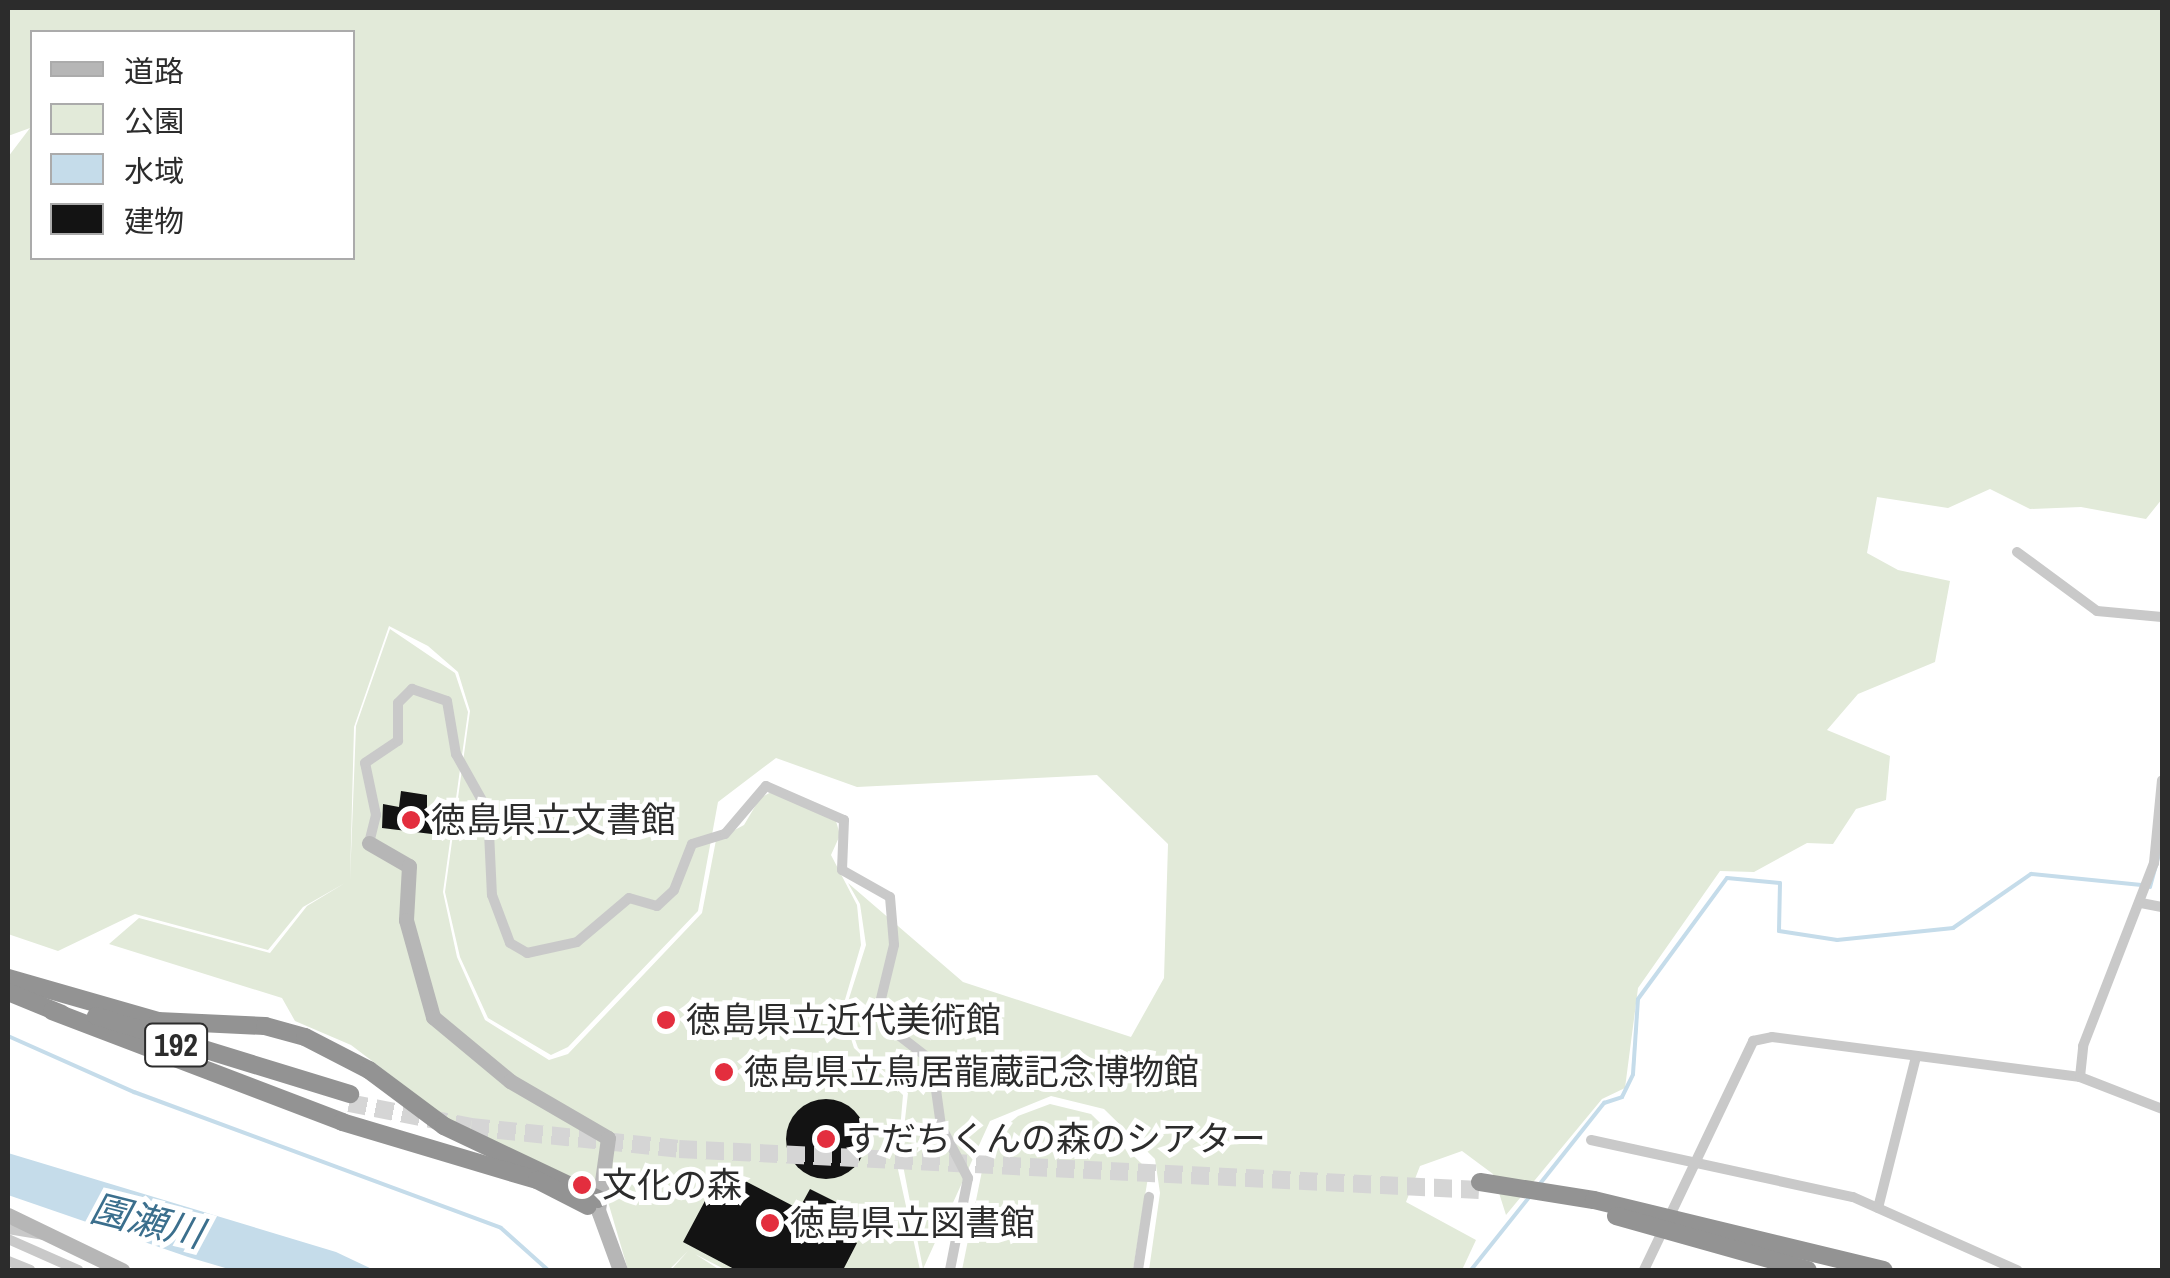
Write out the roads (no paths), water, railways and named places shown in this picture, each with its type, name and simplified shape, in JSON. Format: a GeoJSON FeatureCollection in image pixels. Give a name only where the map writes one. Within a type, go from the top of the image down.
{"type":"FeatureCollection","features":[{"type":"Feature","properties":{"kind":"highway"},"geometry":{"type":"LineString","coordinates":[[8,979],[158,1021],[265,1026],[305,1037],[369,1070],[444,1126],[598,1205]]}},
{"type":"Feature","properties":{"kind":"highway","name":"192"},"geometry":{"type":"LineString","coordinates":[[8,979],[212,1057],[350,1098],[52,1011],[8,992]]}},
{"type":"Feature","properties":{"kind":"highway"},"geometry":{"type":"LineString","coordinates":[[52,1011],[342,1122],[536,1180],[598,1205]]}},
{"type":"Feature","properties":{"kind":"highway"},"geometry":{"type":"LineString","coordinates":[[1479,1186],[1594,1205],[1884,1270]]}},
{"type":"Feature","properties":{"kind":"highway"},"geometry":{"type":"LineString","coordinates":[[1594,1205],[1808,1270]]}},
{"type":"Feature","properties":{"kind":"street"},"geometry":{"type":"LineString","coordinates":[[2017,552],[2096,611],[2162,617]]}},
{"type":"Feature","properties":{"kind":"street"},"geometry":{"type":"LineString","coordinates":[[620,1270],[598,1205],[608,1138],[510,1081],[433,1017],[406,920],[410,866],[369,842],[376,815],[365,763],[398,741],[398,703],[412,688],[448,700],[456,754],[488,811],[492,895],[510,943],[527,954],[577,942],[630,898],[656,906],[674,890],[692,844],[725,834],[766,786],[844,820],[842,870],[890,897],[894,945],[879,1008],[884,1023],[932,1062],[940,1126],[968,1178],[950,1270]]}},
{"type":"Feature","properties":{"kind":"street"},"geometry":{"type":"LineString","coordinates":[[2080,1078],[2083,1046],[2154,862],[2162,780]]}},
{"type":"Feature","properties":{"kind":"street"},"geometry":{"type":"LineString","coordinates":[[2140,903],[2162,907]]}},
{"type":"Feature","properties":{"kind":"street"},"geometry":{"type":"LineString","coordinates":[[1644,1270],[1753,1041],[1772,1037],[2080,1078],[2162,1110]]}},
{"type":"Feature","properties":{"kind":"street"},"geometry":{"type":"LineString","coordinates":[[1878,1208],[1916,1057]]}},
{"type":"Feature","properties":{"kind":"street"},"geometry":{"type":"LineString","coordinates":[[1591,1140],[1695,1158],[1878,1208],[2017,1270]]}},
{"type":"Feature","properties":{"kind":"street"},"geometry":{"type":"LineString","coordinates":[[1138,1270],[1149,1197]]}},
{"type":"Feature","properties":{"kind":"street"},"geometry":{"type":"LineString","coordinates":[[8,1215],[122,1270]]}},
{"type":"Feature","properties":{"kind":"street"},"geometry":{"type":"LineString","coordinates":[[8,1229],[50,1236]]}},
{"type":"Feature","properties":{"kind":"street"},"geometry":{"type":"LineString","coordinates":[[8,1239],[78,1270]]}},
{"type":"Feature","properties":{"kind":"street"},"geometry":{"type":"LineString","coordinates":[[12,1265],[30,1270]]}},
{"type":"Feature","properties":{"kind":"water","name":"園瀬川"},"geometry":{"type":"Polygon","coordinates":[[[8,1153],[336,1252],[374,1270],[232,1270],[188,1257],[8,1195],[8,1153]]]}},
{"type":"Feature","properties":{"kind":"waterway"},"geometry":{"type":"LineString","coordinates":[[2150,887],[2162,843]]}},
{"type":"Feature","properties":{"kind":"waterway"},"geometry":{"type":"LineString","coordinates":[[1539,1185],[1604,1103],[1622,1097],[1633,1074],[1638,999],[1727,878],[1780,883],[1779,931],[1837,940],[1953,928],[2031,874],[2141,885]]}},
{"type":"Feature","properties":{"kind":"waterway"},"geometry":{"type":"LineString","coordinates":[[8,1036],[134,1092],[501,1228],[548,1270]]}},
{"type":"Feature","properties":{"kind":"waterway"},"geometry":{"type":"LineString","coordinates":[[1471,1270],[1530,1196]]}},
{"type":"Feature","properties":{"kind":"tunnel"},"geometry":{"type":"LineString","coordinates":[[349,1103],[471,1127],[679,1149],[1479,1190]]}},
{"type":"Feature","properties":{"kind":"place","name":"徳島県立文書館"},"geometry":{"type":"Point","coordinates":[411,820]}},
{"type":"Feature","properties":{"kind":"place","name":"徳島県立近代美術館"},"geometry":{"type":"Point","coordinates":[666,1020]}},
{"type":"Feature","properties":{"kind":"place","name":"徳島県立鳥居龍蔵記念博物館"},"geometry":{"type":"Point","coordinates":[724,1072]}},
{"type":"Feature","properties":{"kind":"place","name":"すだちくんの森のシアター"},"geometry":{"type":"Point","coordinates":[826,1139]}},
{"type":"Feature","properties":{"kind":"place","name":"文化の森"},"geometry":{"type":"Point","coordinates":[582,1185]}},
{"type":"Feature","properties":{"kind":"place","name":"徳島県立図書館"},"geometry":{"type":"Point","coordinates":[770,1223]}}]}
